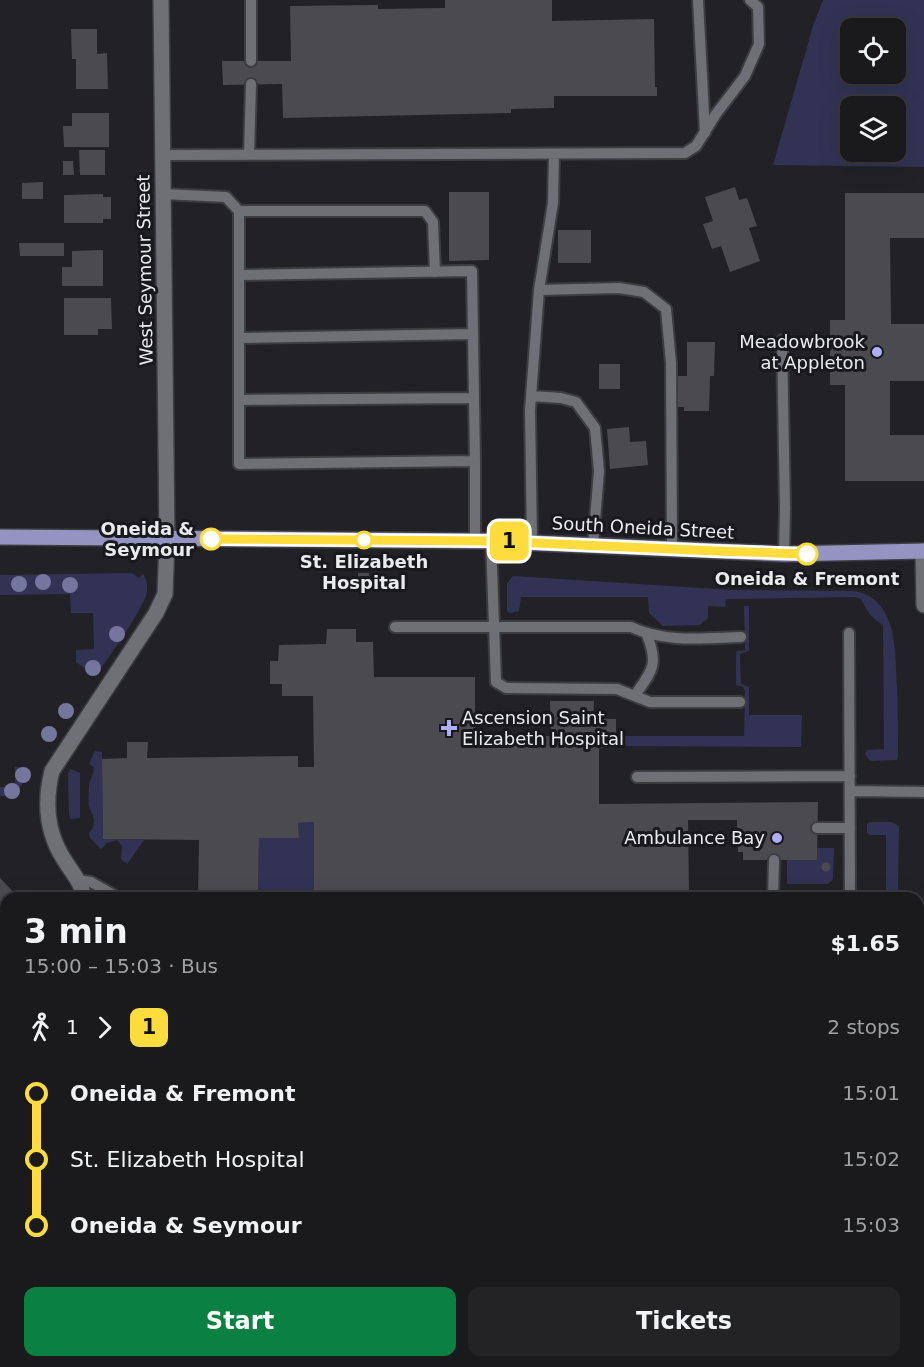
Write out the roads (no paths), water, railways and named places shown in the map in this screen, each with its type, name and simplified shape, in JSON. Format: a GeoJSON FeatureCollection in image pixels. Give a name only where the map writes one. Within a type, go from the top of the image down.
{"type":"FeatureCollection","features":[{"type":"Feature","properties":{"kind":"main road","name":"South Oneida Street"},"geometry":{"type":"LineString","coordinates":[[0,537],[491,541],[783,554],[924,550]]}},
{"type":"Feature","properties":{"kind":"street","name":"West Seymour Street"},"geometry":{"type":"LineString","coordinates":[[82,892],[78,880],[54,843],[47,790],[52,771],[156,613],[165,594],[167,539],[161,0]]}},
{"type":"Feature","properties":{"kind":"street"},"geometry":{"type":"LineString","coordinates":[[924,550],[924,605]]}},
{"type":"Feature","properties":{"kind":"lane"},"geometry":{"type":"LineString","coordinates":[[250,0],[251,61]]}},
{"type":"Feature","properties":{"kind":"lane"},"geometry":{"type":"LineString","coordinates":[[698,0],[705,133]]}},
{"type":"Feature","properties":{"kind":"lane"},"geometry":{"type":"LineString","coordinates":[[163,155],[685,153],[696,146],[716,114],[745,76],[759,44],[758,7],[750,0]]}},
{"type":"Feature","properties":{"kind":"lane"},"geometry":{"type":"LineString","coordinates":[[249,155],[251,84]]}},
{"type":"Feature","properties":{"kind":"lane"},"geometry":{"type":"LineString","coordinates":[[532,542],[531,396],[539,290],[553,203],[554,154]]}},
{"type":"Feature","properties":{"kind":"lane"},"geometry":{"type":"LineString","coordinates":[[163,194],[226,197],[239,211],[239,464],[475,461]]}},
{"type":"Feature","properties":{"kind":"lane"},"geometry":{"type":"LineString","coordinates":[[239,211],[425,211],[433,222],[435,272]]}},
{"type":"Feature","properties":{"kind":"lane"},"geometry":{"type":"LineString","coordinates":[[239,275],[472,271],[475,541]]}},
{"type":"Feature","properties":{"kind":"lane"},"geometry":{"type":"LineString","coordinates":[[539,290],[618,288],[644,292],[666,309],[670,363],[672,549]]}},
{"type":"Feature","properties":{"kind":"lane"},"geometry":{"type":"LineString","coordinates":[[239,338],[473,334]]}},
{"type":"Feature","properties":{"kind":"lane"},"geometry":{"type":"LineString","coordinates":[[782,340],[785,509],[783,554]]}},
{"type":"Feature","properties":{"kind":"lane"},"geometry":{"type":"LineString","coordinates":[[531,396],[561,398],[576,402],[595,428],[599,471],[593,544]]}},
{"type":"Feature","properties":{"kind":"lane"},"geometry":{"type":"LineString","coordinates":[[239,400],[474,398]]}},
{"type":"Feature","properties":{"kind":"lane"},"geometry":{"type":"LineString","coordinates":[[491,541],[496,682],[506,688],[617,689],[650,702],[740,702]]}},
{"type":"Feature","properties":{"kind":"lane"},"geometry":{"type":"LineString","coordinates":[[395,627],[631,627],[647,635],[665,638],[741,638]]}},
{"type":"Feature","properties":{"kind":"lane"},"geometry":{"type":"LineString","coordinates":[[849,633],[850,892]]}},
{"type":"Feature","properties":{"kind":"lane"},"geometry":{"type":"LineString","coordinates":[[635,695],[652,671],[652,648],[647,635]]}},
{"type":"Feature","properties":{"kind":"lane"},"geometry":{"type":"LineString","coordinates":[[637,777],[850,776]]}},
{"type":"Feature","properties":{"kind":"lane"},"geometry":{"type":"LineString","coordinates":[[850,791],[924,792]]}},
{"type":"Feature","properties":{"kind":"lane"},"geometry":{"type":"LineString","coordinates":[[817,828],[850,828]]}},
{"type":"Feature","properties":{"kind":"lane"},"geometry":{"type":"LineString","coordinates":[[774,860],[774,892]]}},
{"type":"Feature","properties":{"kind":"lane"},"geometry":{"type":"LineString","coordinates":[[78,880],[91,882],[108,892]]}},
{"type":"Feature","properties":{"kind":"place","name":"Meadowbrook at Appleton"},"geometry":{"type":"Point","coordinates":[877,352]}},
{"type":"Feature","properties":{"kind":"place","name":"Oneida & Seymour"},"geometry":{"type":"Point","coordinates":[211,539]}},
{"type":"Feature","properties":{"kind":"place","name":"St. Elizabeth Hospital"},"geometry":{"type":"Point","coordinates":[364,540]}},
{"type":"Feature","properties":{"kind":"place","name":"Oneida & Fremont"},"geometry":{"type":"Point","coordinates":[807,554]}},
{"type":"Feature","properties":{"kind":"place","name":"Ascension Saint Elizabeth Hospital"},"geometry":{"type":"Point","coordinates":[449,728]}},
{"type":"Feature","properties":{"kind":"place","name":"Ambulance Bay"},"geometry":{"type":"Point","coordinates":[777,838]}}]}
